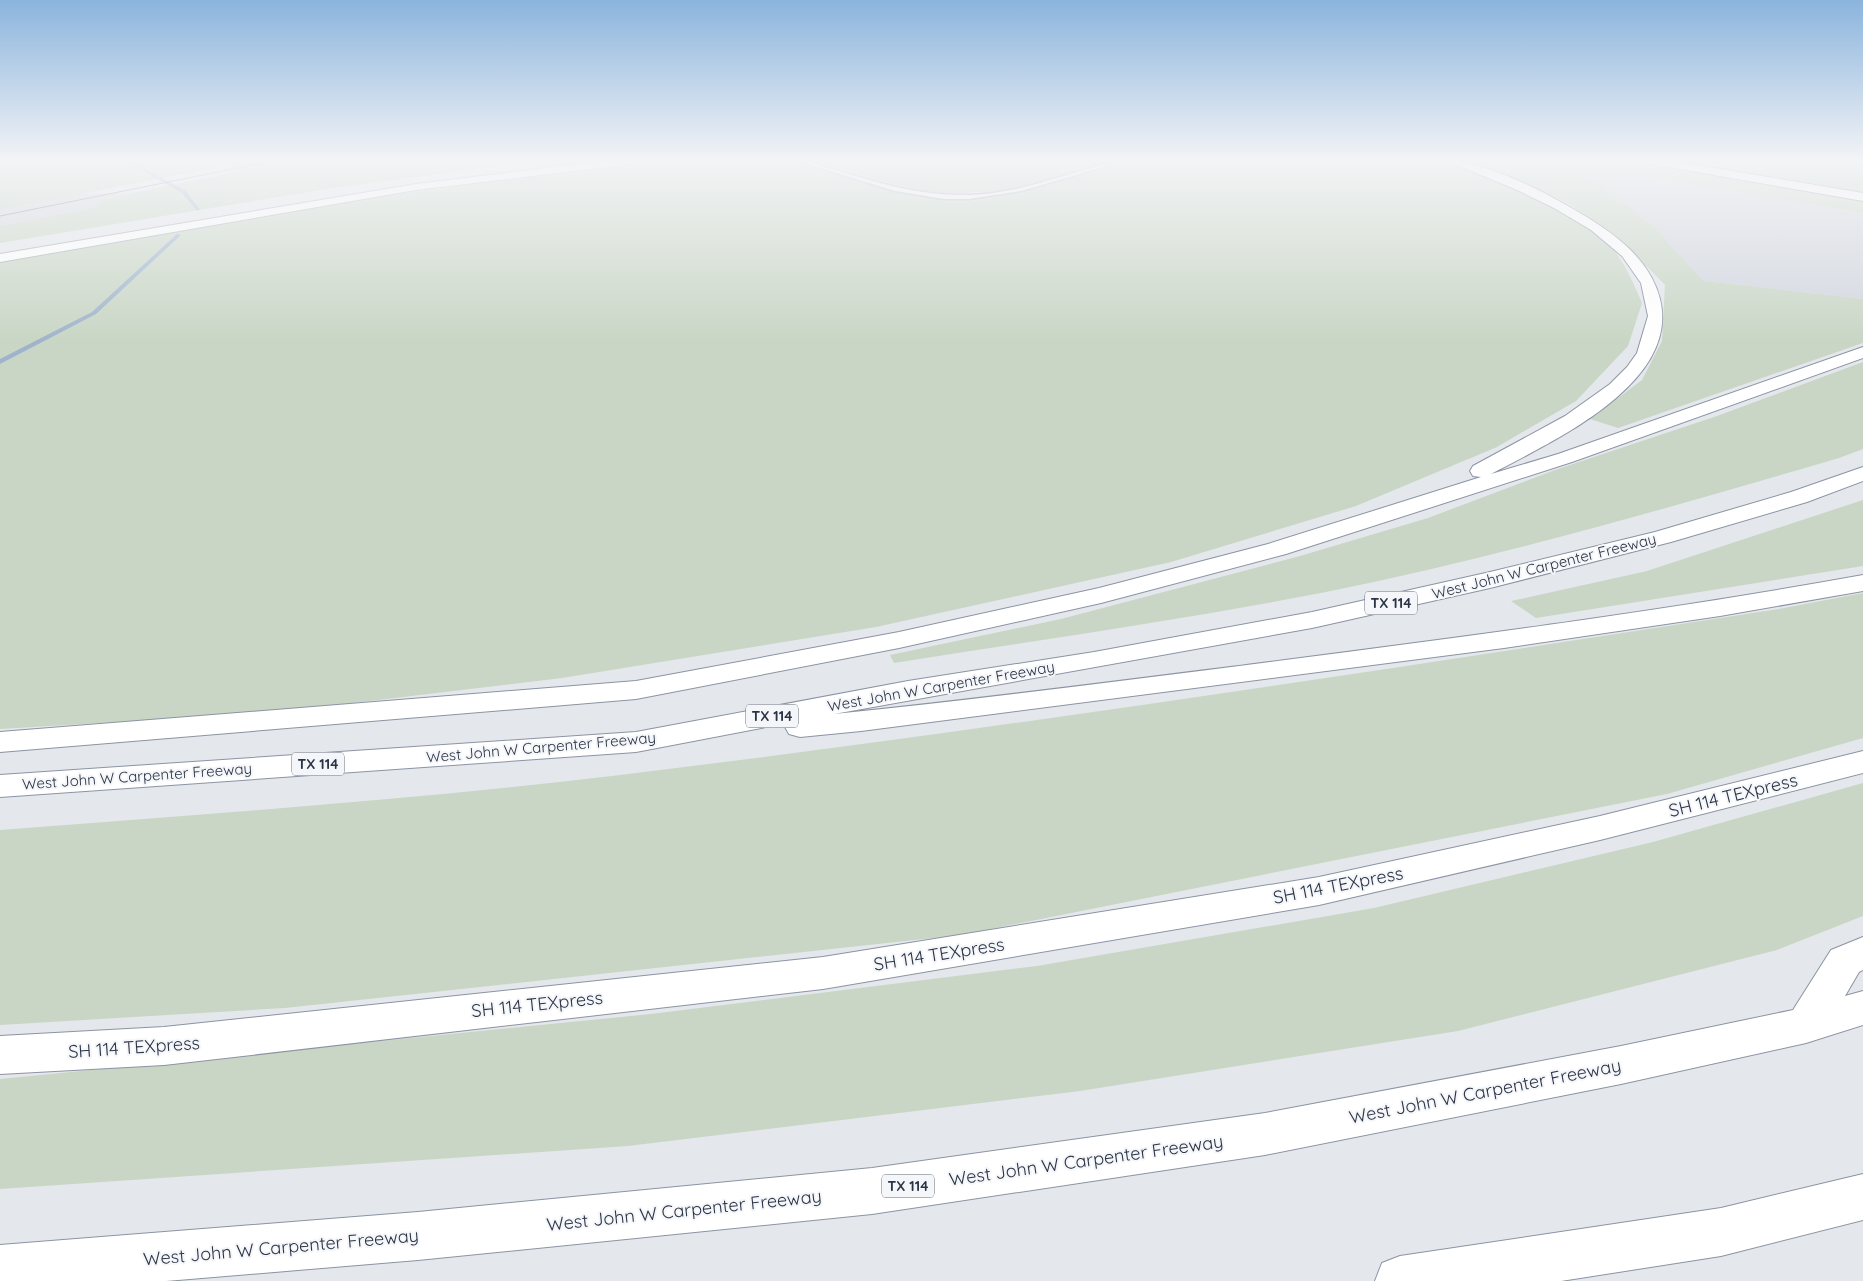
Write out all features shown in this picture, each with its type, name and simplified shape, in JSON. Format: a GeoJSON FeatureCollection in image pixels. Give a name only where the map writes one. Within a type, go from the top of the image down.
{"type":"FeatureCollection","features":[{"type":"Feature","properties":{"kind":"main road"},"geometry":{"type":"LineString","coordinates":[[0,248],[161,221]]}},
{"type":"Feature","properties":{"kind":"main road"},"geometry":{"type":"LineString","coordinates":[[0,258],[218,221]]}},
{"type":"Feature","properties":{"kind":"main road"},"geometry":{"type":"LineString","coordinates":[[1421,502],[1531,445],[1582,414],[1626,379],[1646,353],[1655,330],[1655,303],[1647,281],[1632,258],[1611,238],[1583,221]]}},
{"type":"Feature","properties":{"kind":"main road"},"geometry":{"type":"LineString","coordinates":[[0,742],[636,690],[899,640],[1101,595],[1277,549],[1565,458],[1863,352]]}},
{"type":"Feature","properties":{"kind":"main road","name":"West John W Carpenter Freeway"},"geometry":{"type":"LineString","coordinates":[[0,786],[636,742],[908,690],[1094,660],[1321,618],[1490,580],[1663,537],[1799,497],[1863,474]]}},
{"type":"Feature","properties":{"kind":"main road"},"geometry":{"type":"LineString","coordinates":[[636,742],[923,715],[1536,636],[1774,600],[1863,583]]}},
{"type":"Feature","properties":{"kind":"main road","name":"SH 114 TEXpress"},"geometry":{"type":"LineString","coordinates":[[0,1055],[164,1046],[833,971],[1319,891],[1600,828],[1863,762]]}},
{"type":"Feature","properties":{"kind":"main road"},"geometry":{"type":"LineString","coordinates":[[1806,1025],[1845,961],[1863,953]]}},
{"type":"Feature","properties":{"kind":"main road","name":"West John W Carpenter Freeway"},"geometry":{"type":"LineString","coordinates":[[0,1270],[418,1236],[872,1191],[1265,1134],[1621,1065],[1806,1025],[1863,1008]]}},
{"type":"Feature","properties":{"kind":"main road"},"geometry":{"type":"LineString","coordinates":[[1400,1281],[1721,1232],[1863,1197]]}},
{"type":"Feature","properties":{"kind":"shaded area"},"geometry":{"type":"Polygon","coordinates":[[[0,221],[28,221],[0,226],[0,221]]]}},
{"type":"Feature","properties":{"kind":"shaded area"},"geometry":{"type":"Polygon","coordinates":[[[1647,221],[1863,221],[1863,299],[1704,281],[1647,221]]]}},
{"type":"Feature","properties":{"kind":"green space"},"geometry":{"type":"Polygon","coordinates":[[[27,221],[135,221],[0,243],[0,226],[27,221]]]}},
{"type":"Feature","properties":{"kind":"green space"},"geometry":{"type":"Polygon","coordinates":[[[236,221],[1579,221],[1602,237],[1615,251],[1642,303],[1628,346],[1576,401],[1497,447],[1356,506],[1171,562],[876,627],[562,678],[269,713],[0,729],[0,261],[236,221]]]}},
{"type":"Feature","properties":{"kind":"green space"},"geometry":{"type":"Polygon","coordinates":[[[1593,221],[1647,221],[1704,281],[1863,299],[1863,343],[1618,428],[1590,419],[1642,380],[1662,341],[1665,285],[1619,238],[1593,221]]]}},
{"type":"Feature","properties":{"kind":"green space"},"geometry":{"type":"Polygon","coordinates":[[[1863,362],[1863,449],[1839,458],[1648,513],[1520,547],[1326,592],[1164,621],[894,663],[890,655],[1061,619],[1300,556],[1428,518],[1555,470],[1717,416],[1863,362]]]}},
{"type":"Feature","properties":{"kind":"green space"},"geometry":{"type":"Polygon","coordinates":[[[1863,500],[1863,566],[1536,618],[1511,601],[1647,571],[1863,500]]]}},
{"type":"Feature","properties":{"kind":"green space"},"geometry":{"type":"Polygon","coordinates":[[[1863,593],[1863,738],[1667,794],[961,935],[285,1008],[0,1025],[0,830],[465,792],[765,757],[1345,675],[1779,609],[1863,593]]]}},
{"type":"Feature","properties":{"kind":"green space"},"geometry":{"type":"Polygon","coordinates":[[[1863,783],[1863,916],[1777,950],[1458,1031],[1080,1091],[628,1146],[0,1189],[0,1079],[651,1014],[1037,966],[1374,908],[1653,842],[1863,783]]]}},
{"type":"Feature","properties":{"kind":"waterway"},"geometry":{"type":"LineString","coordinates":[[0,362],[94,313],[179,235]]}}]}
